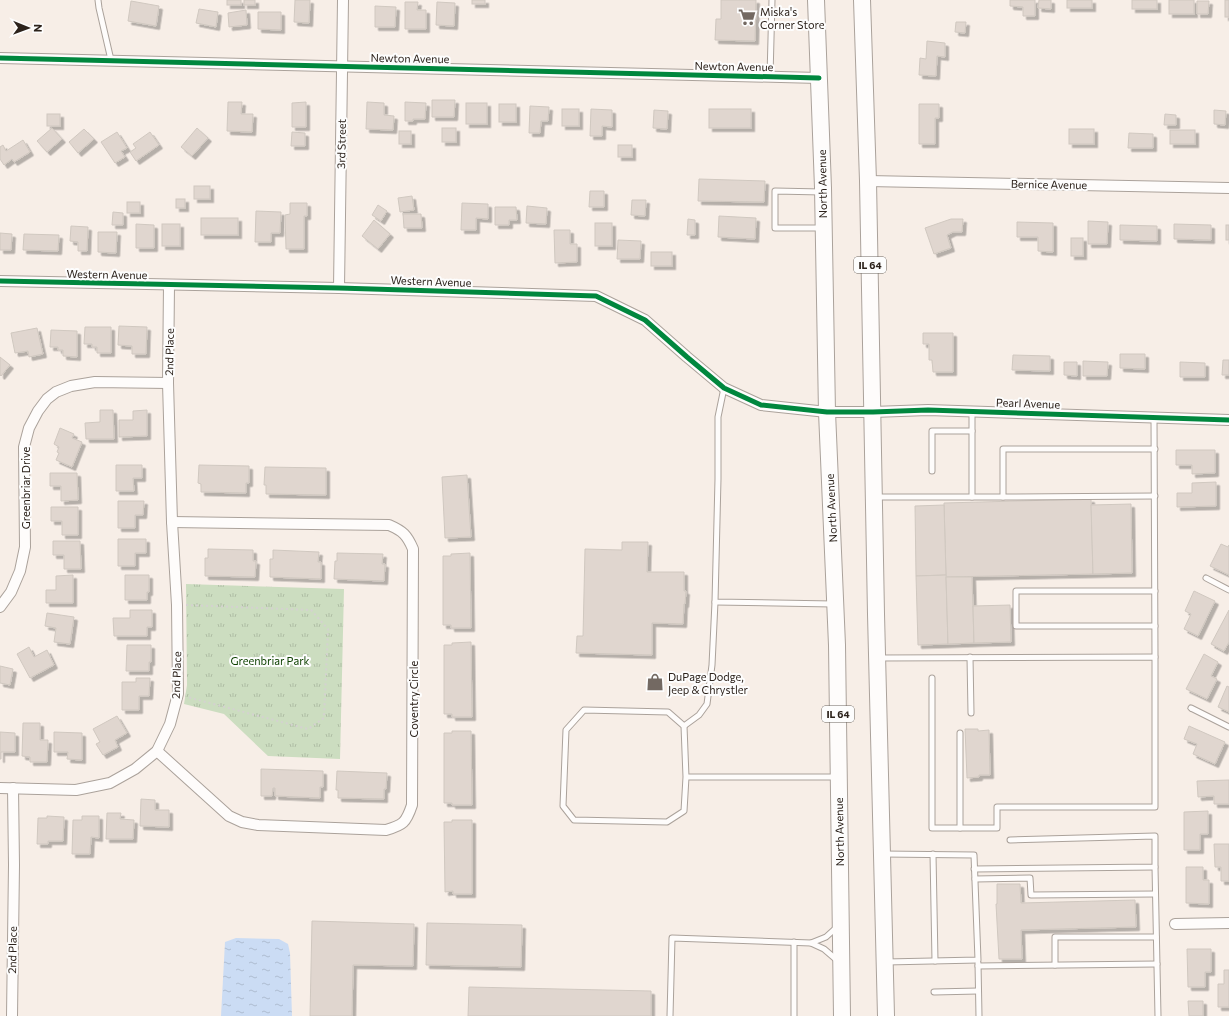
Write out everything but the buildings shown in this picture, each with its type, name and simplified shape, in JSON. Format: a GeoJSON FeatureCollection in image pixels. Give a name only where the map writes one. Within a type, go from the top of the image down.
{"type":"FeatureCollection","features":[{"type":"Feature","properties":{"kind":"main road","name":"North Avenue"},"geometry":{"type":"LineString","coordinates":[[816,0],[824,228],[827,412],[837,645],[842,1016]]}},
{"type":"Feature","properties":{"kind":"main road","name":"IL 64"},"geometry":{"type":"LineString","coordinates":[[862,0],[868,181],[877,658],[886,1016]]}},
{"type":"Feature","properties":{"kind":"street","name":"3rd Street"},"geometry":{"type":"LineString","coordinates":[[339,288],[343,0]]}},
{"type":"Feature","properties":{"kind":"street","name":"Newton Avenue"},"geometry":{"type":"LineString","coordinates":[[0,58],[819,78]]}},
{"type":"Feature","properties":{"kind":"street","name":"Bernice Avenue"},"geometry":{"type":"LineString","coordinates":[[868,181],[1229,188]]}},
{"type":"Feature","properties":{"kind":"street","name":"Western Avenue"},"geometry":{"type":"LineString","coordinates":[[0,281],[339,288],[596,296],[646,320],[687,358],[724,388],[760,404],[827,412]]}},
{"type":"Feature","properties":{"kind":"street","name":"2nd Place"},"geometry":{"type":"LineString","coordinates":[[12,1016],[14,865],[13,788],[76,790],[110,784],[135,769],[156,751],[170,724],[178,694],[177,605],[172,522],[168,384],[169,285]]}},
{"type":"Feature","properties":{"kind":"street","name":"Greenbriar Drive"},"geometry":{"type":"LineString","coordinates":[[0,607],[11,592],[20,571],[25,547],[24,447],[29,428],[38,411],[47,399],[56,392],[71,386],[95,382],[168,384]]}},
{"type":"Feature","properties":{"kind":"street","name":"Pearl Avenue"},"geometry":{"type":"LineString","coordinates":[[827,412],[928,410],[1229,420]]}},
{"type":"Feature","properties":{"kind":"street","name":"Coventry Circle"},"geometry":{"type":"LineString","coordinates":[[156,751],[229,816],[242,822],[258,825],[386,830],[399,826],[408,818],[412,805],[413,549],[409,539],[400,530],[389,525],[172,522]]}},
{"type":"Feature","properties":{"kind":"street"},"geometry":{"type":"LineString","coordinates":[[0,788],[13,788]]}},
{"type":"Feature","properties":{"kind":"street"},"geometry":{"type":"LineString","coordinates":[[1174,924],[1229,923]]}},
{"type":"Feature","properties":{"kind":"lane"},"geometry":{"type":"LineString","coordinates":[[98,0],[111,60]]}},
{"type":"Feature","properties":{"kind":"lane"},"geometry":{"type":"LineString","coordinates":[[770,77],[772,0]]}},
{"type":"Feature","properties":{"kind":"lane"},"geometry":{"type":"LineString","coordinates":[[823,192],[775,191],[775,228],[824,228]]}},
{"type":"Feature","properties":{"kind":"lane"},"geometry":{"type":"LineString","coordinates":[[684,726],[699,715],[707,704],[712,665],[718,479],[718,417],[724,388]]}},
{"type":"Feature","properties":{"kind":"lane"},"geometry":{"type":"LineString","coordinates":[[972,412],[972,497]]}},
{"type":"Feature","properties":{"kind":"lane"},"geometry":{"type":"LineString","coordinates":[[932,678],[932,828],[998,828],[998,807],[1155,807],[1154,417]]}},
{"type":"Feature","properties":{"kind":"lane"},"geometry":{"type":"LineString","coordinates":[[932,471],[932,431],[972,431]]}},
{"type":"Feature","properties":{"kind":"lane"},"geometry":{"type":"LineString","coordinates":[[1003,497],[1003,449],[1155,449]]}},
{"type":"Feature","properties":{"kind":"lane"},"geometry":{"type":"LineString","coordinates":[[874,497],[1155,496]]}},
{"type":"Feature","properties":{"kind":"lane"},"geometry":{"type":"LineString","coordinates":[[1206,578],[1229,590]]}},
{"type":"Feature","properties":{"kind":"lane"},"geometry":{"type":"LineString","coordinates":[[1155,591],[1016,591],[1016,626],[1155,626]]}},
{"type":"Feature","properties":{"kind":"lane"},"geometry":{"type":"LineString","coordinates":[[715,602],[835,604]]}},
{"type":"Feature","properties":{"kind":"lane"},"geometry":{"type":"LineString","coordinates":[[970,657],[971,713]]}},
{"type":"Feature","properties":{"kind":"lane"},"geometry":{"type":"LineString","coordinates":[[877,658],[1155,657]]}},
{"type":"Feature","properties":{"kind":"lane"},"geometry":{"type":"LineString","coordinates":[[1191,708],[1229,726]]}},
{"type":"Feature","properties":{"kind":"lane"},"geometry":{"type":"LineString","coordinates":[[584,710],[668,712],[684,726],[686,777],[684,811],[667,822],[574,820],[563,806],[566,730],[584,710]]}},
{"type":"Feature","properties":{"kind":"lane"},"geometry":{"type":"LineString","coordinates":[[960,733],[960,828]]}},
{"type":"Feature","properties":{"kind":"lane"},"geometry":{"type":"LineString","coordinates":[[686,777],[838,777]]}},
{"type":"Feature","properties":{"kind":"lane"},"geometry":{"type":"LineString","coordinates":[[1010,840],[1154,836],[1158,1016]]}},
{"type":"Feature","properties":{"kind":"lane"},"geometry":{"type":"LineString","coordinates":[[882,854],[974,855],[978,963],[978,1016]]}},
{"type":"Feature","properties":{"kind":"lane"},"geometry":{"type":"LineString","coordinates":[[933,854],[935,961]]}},
{"type":"Feature","properties":{"kind":"lane"},"geometry":{"type":"LineString","coordinates":[[974,869],[1155,867]]}},
{"type":"Feature","properties":{"kind":"lane"},"geometry":{"type":"LineString","coordinates":[[975,879],[1030,878],[1031,895],[1155,894]]}},
{"type":"Feature","properties":{"kind":"lane"},"geometry":{"type":"LineString","coordinates":[[811,943],[826,937],[841,924]]}},
{"type":"Feature","properties":{"kind":"lane"},"geometry":{"type":"LineString","coordinates":[[1055,965],[1055,937],[1156,937]]}},
{"type":"Feature","properties":{"kind":"lane"},"geometry":{"type":"LineString","coordinates":[[670,1016],[672,938],[811,943],[824,948],[841,964]]}},
{"type":"Feature","properties":{"kind":"lane"},"geometry":{"type":"LineString","coordinates":[[794,942],[794,1016]]}},
{"type":"Feature","properties":{"kind":"lane"},"geometry":{"type":"LineString","coordinates":[[885,962],[935,961],[1055,965],[1157,964]]}},
{"type":"Feature","properties":{"kind":"lane"},"geometry":{"type":"LineString","coordinates":[[934,992],[978,991]]}},
{"type":"Feature","properties":{"kind":"path"},"geometry":{"type":"LineString","coordinates":[[177,605],[311,610],[328,629],[324,718],[308,729],[178,694]]}},
{"type":"Feature","properties":{"kind":"green space","name":"Greenbriar Park"},"geometry":{"type":"Polygon","coordinates":[[[186,584],[344,589],[340,759],[268,756],[224,714],[184,704],[187,685],[186,584]]]}},
{"type":"Feature","properties":{"kind":"water"},"geometry":{"type":"Polygon","coordinates":[[[236,938],[279,939],[288,944],[290,953],[292,1016],[221,1016],[225,942],[236,938]]]}},
{"type":"Feature","properties":{"kind":"cycle path"},"geometry":{"type":"LineString","coordinates":[[0,58],[819,78]]}},
{"type":"Feature","properties":{"kind":"cycle path"},"geometry":{"type":"LineString","coordinates":[[0,281],[339,288],[596,296],[645,320],[724,388],[761,405],[827,412],[928,410],[1229,420]]}},
{"type":"Feature","properties":{"kind":"place","name":"Miska's Corner Store"},"geometry":{"type":"Point","coordinates":[747,17]}},
{"type":"Feature","properties":{"kind":"place","name":"DuPage Dodge, Jeep & Chrystler"},"geometry":{"type":"Point","coordinates":[655,682]}}]}
